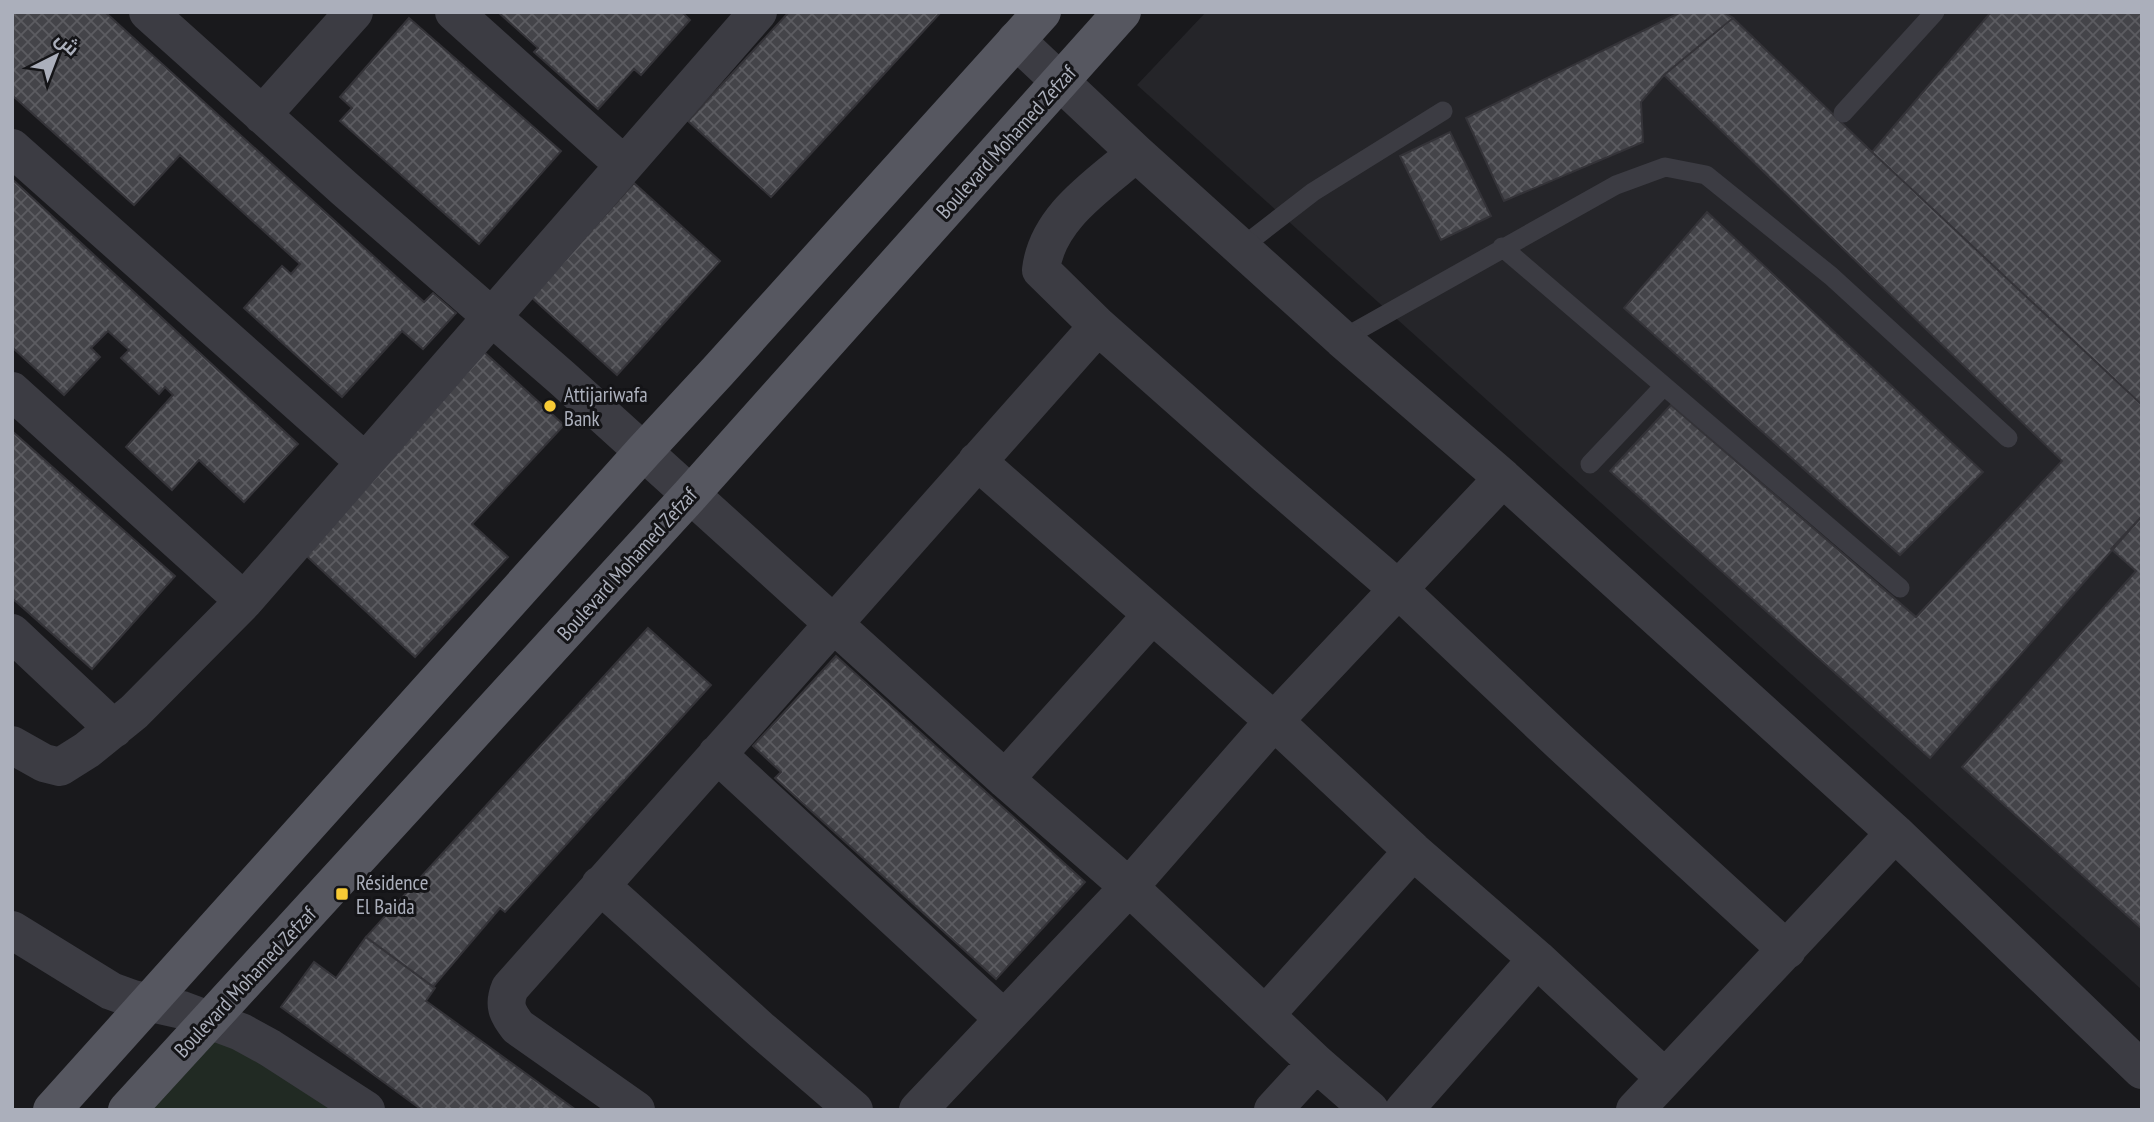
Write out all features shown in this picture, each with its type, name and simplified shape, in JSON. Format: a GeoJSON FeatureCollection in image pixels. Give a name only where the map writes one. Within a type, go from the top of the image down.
{"type":"FeatureCollection","features":[{"type":"Feature","properties":{"kind":"main road"},"geometry":{"type":"LineString","coordinates":[[52,1110],[1042,12]]}},
{"type":"Feature","properties":{"kind":"main road","name":"Boulevard Mohamed Zefzaf"},"geometry":{"type":"LineString","coordinates":[[127,1110],[691,494],[1122,12]]}},
{"type":"Feature","properties":{"kind":"street"},"geometry":{"type":"LineString","coordinates":[[148,12],[262,116],[492,316],[1005,779],[1129,887],[1316,1063],[1370,1110]]}},
{"type":"Feature","properties":{"kind":"street"},"geometry":{"type":"LineString","coordinates":[[262,116],[354,12]]}},
{"type":"Feature","properties":{"kind":"street"},"geometry":{"type":"LineString","coordinates":[[454,12],[624,165]]}},
{"type":"Feature","properties":{"kind":"street"},"geometry":{"type":"LineString","coordinates":[[12,745],[44,763],[60,766],[75,759],[134,712],[244,601],[624,165],[745,17]]}},
{"type":"Feature","properties":{"kind":"street"},"geometry":{"type":"LineString","coordinates":[[1016,40],[1136,153],[1342,339],[1503,478],[1895,833],[2142,1070]]}},
{"type":"Feature","properties":{"kind":"street"},"geometry":{"type":"LineString","coordinates":[[12,148],[365,462]]}},
{"type":"Feature","properties":{"kind":"street"},"geometry":{"type":"LineString","coordinates":[[1136,153],[1068,211],[1044,250],[1041,270],[1098,326],[1398,589],[1787,950]]}},
{"type":"Feature","properties":{"kind":"street"},"geometry":{"type":"LineString","coordinates":[[636,1110],[525,1034],[510,1018],[506,1009],[505,999],[510,988],[1098,326]]}},
{"type":"Feature","properties":{"kind":"street"},"geometry":{"type":"LineString","coordinates":[[12,391],[244,601]]}},
{"type":"Feature","properties":{"kind":"street"},"geometry":{"type":"LineString","coordinates":[[977,461],[1274,721],[1413,850],[1537,959],[1648,1100],[1895,833]]}},
{"type":"Feature","properties":{"kind":"street"},"geometry":{"type":"LineString","coordinates":[[918,1110],[1129,887],[1274,721],[1503,478]]}},
{"type":"Feature","properties":{"kind":"street"},"geometry":{"type":"LineString","coordinates":[[1005,779],[1152,615]]}},
{"type":"Feature","properties":{"kind":"street"},"geometry":{"type":"LineString","coordinates":[[12,634],[114,729]]}},
{"type":"Feature","properties":{"kind":"street"},"geometry":{"type":"LineString","coordinates":[[717,754],[1004,1019]]}},
{"type":"Feature","properties":{"kind":"street"},"geometry":{"type":"LineString","coordinates":[[1266,1014],[1413,850]]}},
{"type":"Feature","properties":{"kind":"street"},"geometry":{"type":"LineString","coordinates":[[600,885],[854,1110]]}},
{"type":"Feature","properties":{"kind":"street"},"geometry":{"type":"LineString","coordinates":[[12,930],[111,991],[182,1010],[242,1032],[366,1110]]}},
{"type":"Feature","properties":{"kind":"street"},"geometry":{"type":"LineString","coordinates":[[1404,1110],[1537,959]]}},
{"type":"Feature","properties":{"kind":"street"},"geometry":{"type":"LineString","coordinates":[[1273,1110],[1316,1063]]}},
{"type":"Feature","properties":{"kind":"lane"},"geometry":{"type":"LineString","coordinates":[[1843,113],[1936,12]]}},
{"type":"Feature","properties":{"kind":"lane"},"geometry":{"type":"LineString","coordinates":[[1242,247],[1314,192],[1443,111]]}},
{"type":"Feature","properties":{"kind":"lane"},"geometry":{"type":"LineString","coordinates":[[1342,339],[1616,185],[1665,167],[1706,174],[1831,276],[2008,438]]}},
{"type":"Feature","properties":{"kind":"lane"},"geometry":{"type":"LineString","coordinates":[[1502,247],[1900,589]]}},
{"type":"Feature","properties":{"kind":"lane"},"geometry":{"type":"LineString","coordinates":[[1590,464],[1664,386]]}},
{"type":"Feature","properties":{"kind":"shaded area"},"geometry":{"type":"Polygon","coordinates":[[[1206,12],[2142,12],[2142,990],[1137,85],[1206,12]]]}},
{"type":"Feature","properties":{"kind":"shaded area"},"geometry":{"type":"Polygon","coordinates":[[[224,1014],[377,1110],[139,1110],[224,1014]]]}},
{"type":"Feature","properties":{"kind":"building"},"geometry":{"type":"Polygon","coordinates":[[[12,12],[105,12],[424,302],[433,293],[456,313],[423,349],[402,331],[342,397],[244,308],[282,266],[291,274],[300,264],[180,155],[134,205],[12,95],[12,12]]]}},
{"type":"Feature","properties":{"kind":"building"},"geometry":{"type":"Polygon","coordinates":[[[498,12],[682,12],[690,20],[641,75],[634,69],[598,109],[534,52],[538,48],[498,12]]]}},
{"type":"Feature","properties":{"kind":"building"},"geometry":{"type":"Polygon","coordinates":[[[789,12],[941,12],[771,197],[688,121],[789,12]]]}},
{"type":"Feature","properties":{"kind":"building"},"geometry":{"type":"Polygon","coordinates":[[[1681,12],[1723,12],[1733,18],[1664,75],[1641,102],[1643,142],[1504,201],[1466,118],[1681,12]]]}},
{"type":"Feature","properties":{"kind":"building"},"geometry":{"type":"Polygon","coordinates":[[[1991,12],[2142,12],[2142,405],[1872,152],[1991,12]]]}},
{"type":"Feature","properties":{"kind":"building"},"geometry":{"type":"Polygon","coordinates":[[[409,18],[561,151],[479,244],[340,121],[352,108],[340,97],[409,18]]]}},
{"type":"Feature","properties":{"kind":"building"},"geometry":{"type":"Polygon","coordinates":[[[1733,18],[2142,405],[2142,516],[1930,758],[1610,471],[1671,405],[1916,617],[2062,461],[1664,75],[1733,18]]]}},
{"type":"Feature","properties":{"kind":"building"},"geometry":{"type":"Polygon","coordinates":[[[1450,132],[1491,216],[1441,240],[1400,156],[1450,132]]]}},
{"type":"Feature","properties":{"kind":"building"},"geometry":{"type":"Polygon","coordinates":[[[12,179],[298,444],[244,502],[199,460],[172,490],[126,447],[173,395],[165,387],[159,394],[121,358],[129,350],[108,331],[91,348],[100,357],[64,395],[12,347],[12,179]]]}},
{"type":"Feature","properties":{"kind":"building"},"geometry":{"type":"Polygon","coordinates":[[[634,183],[720,261],[617,375],[531,297],[634,183]]]}},
{"type":"Feature","properties":{"kind":"building"},"geometry":{"type":"Polygon","coordinates":[[[1707,212],[1983,472],[1900,555],[1624,308],[1707,212]]]}},
{"type":"Feature","properties":{"kind":"building"},"geometry":{"type":"Polygon","coordinates":[[[483,351],[564,425],[472,524],[508,557],[415,657],[299,549],[483,351]]]}},
{"type":"Feature","properties":{"kind":"building"},"geometry":{"type":"Polygon","coordinates":[[[12,431],[175,576],[92,669],[12,598],[12,431]]]}},
{"type":"Feature","properties":{"kind":"building"},"geometry":{"type":"Polygon","coordinates":[[[2142,516],[2142,929],[1962,767],[2136,571],[2111,549],[2142,516]]]}},
{"type":"Feature","properties":{"kind":"building"},"geometry":{"type":"Polygon","coordinates":[[[648,628],[711,685],[505,912],[500,908],[433,987],[366,937],[648,628]]]}},
{"type":"Feature","properties":{"kind":"building"},"geometry":{"type":"Polygon","coordinates":[[[836,656],[1085,882],[996,979],[775,778],[781,772],[753,746],[836,656]]]}},
{"type":"Feature","properties":{"kind":"building"},"geometry":{"type":"Polygon","coordinates":[[[366,937],[435,988],[426,1001],[576,1110],[422,1110],[281,1007],[314,962],[336,978],[366,937]]]}},
{"type":"Feature","properties":{"kind":"place","name":"Attijariwafa Bank"},"geometry":{"type":"Point","coordinates":[550,406]}},
{"type":"Feature","properties":{"kind":"place","name":"Résidence El Baida"},"geometry":{"type":"Point","coordinates":[342,894]}}]}
